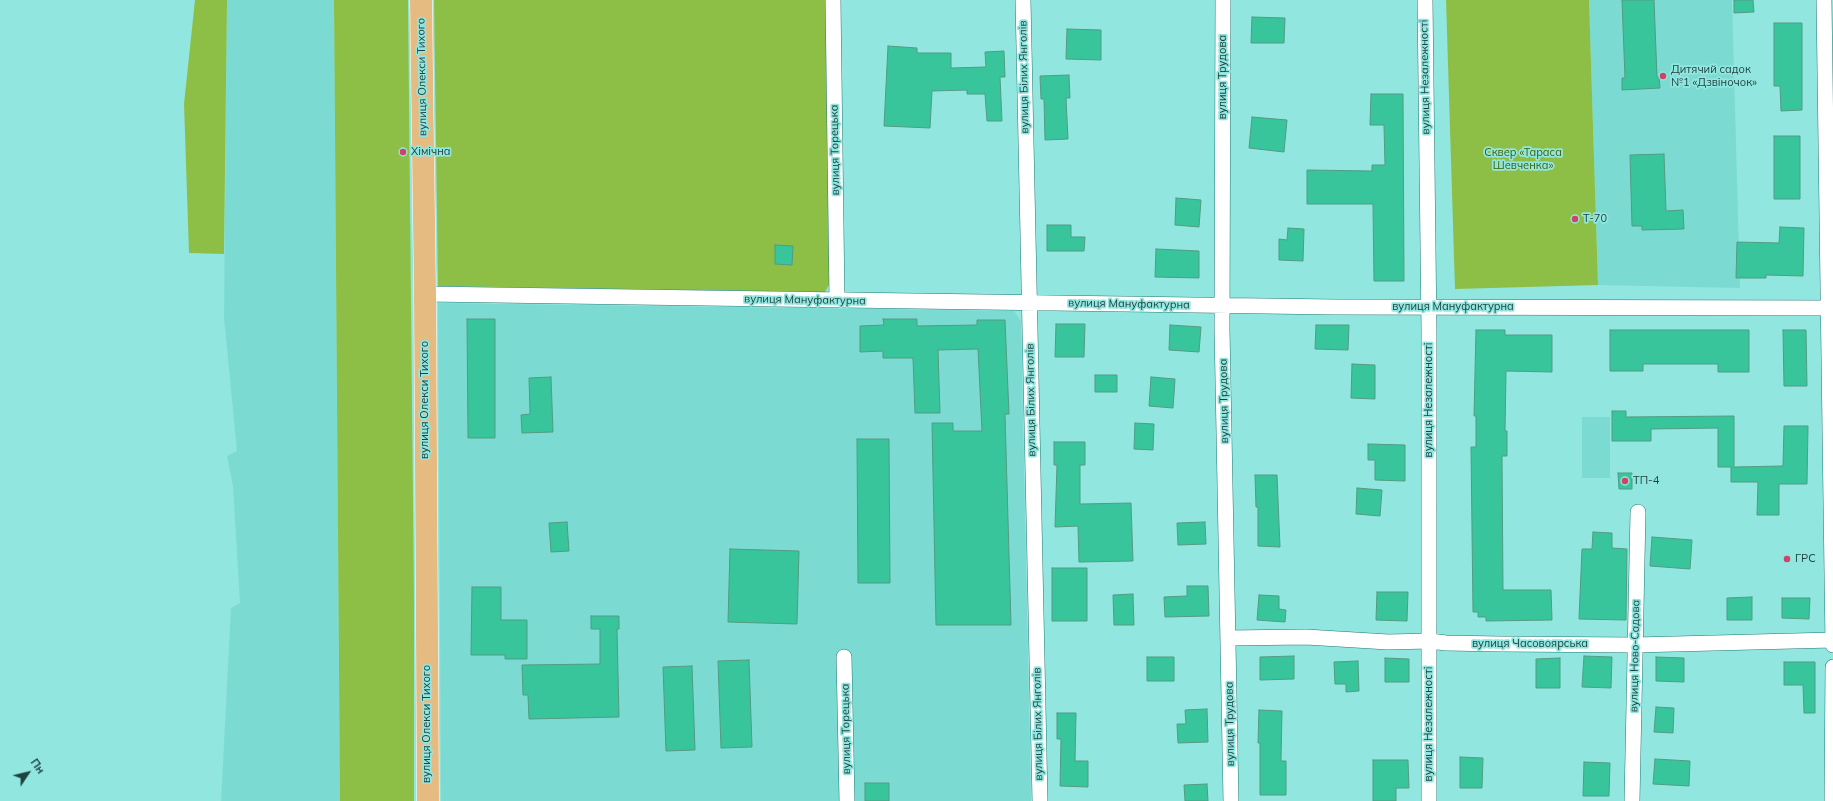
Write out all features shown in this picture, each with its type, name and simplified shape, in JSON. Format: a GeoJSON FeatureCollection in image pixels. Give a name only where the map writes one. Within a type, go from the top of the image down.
{"type":"FeatureCollection","features":[{"type":"Feature","properties":{"kind":"main road","name":"вулиця Олекси Тихого"},"geometry":{"type":"LineString","coordinates":[[421,0],[425,294],[428,801]]}},
{"type":"Feature","properties":{"kind":"street","name":"вулиця Торецька"},"geometry":{"type":"LineString","coordinates":[[833,0],[836,300]]}},
{"type":"Feature","properties":{"kind":"street","name":"вулиця Білих Янголів"},"geometry":{"type":"LineString","coordinates":[[1023,0],[1040,801]]}},
{"type":"Feature","properties":{"kind":"street","name":"вулиця Трудова"},"geometry":{"type":"LineString","coordinates":[[1223,0],[1224,306],[1222,336],[1231,801]]}},
{"type":"Feature","properties":{"kind":"street","name":"вулиця Незалежності"},"geometry":{"type":"LineString","coordinates":[[1425,0],[1429,330],[1429,801]]}},
{"type":"Feature","properties":{"kind":"street"},"geometry":{"type":"LineString","coordinates":[[1824,0],[1831,308],[1833,645]]}},
{"type":"Feature","properties":{"kind":"street","name":"вулиця Мануфактурна"},"geometry":{"type":"LineString","coordinates":[[425,294],[1224,306],[1831,308]]}},
{"type":"Feature","properties":{"kind":"street","name":"вулиця Ново-Садова"},"geometry":{"type":"LineString","coordinates":[[1632,801],[1634,644],[1638,512]]}},
{"type":"Feature","properties":{"kind":"street","name":"вулиця Часовоярська"},"geometry":{"type":"LineString","coordinates":[[1228,638],[1306,637],[1388,642],[1430,641],[1446,643],[1634,644],[1833,640]]}},
{"type":"Feature","properties":{"kind":"street","name":"вулиця Торецька"},"geometry":{"type":"LineString","coordinates":[[844,657],[847,801]]}},
{"type":"Feature","properties":{"kind":"street"},"geometry":{"type":"LineString","coordinates":[[1832,801],[1833,667]]}},
{"type":"Feature","properties":{"kind":"shaded area"},"geometry":{"type":"Polygon","coordinates":[[[227,0],[334,0],[340,801],[221,801],[231,608],[240,603],[233,486],[227,456],[237,451],[224,318],[227,0]]]}},
{"type":"Feature","properties":{"kind":"shaded area","name":"Дитячий садок №1 «Дзвіночок»"},"geometry":{"type":"Polygon","coordinates":[[[1589,0],[1732,0],[1740,288],[1598,285],[1589,0]]]}},
{"type":"Feature","properties":{"kind":"shaded area"},"geometry":{"type":"Polygon","coordinates":[[[438,303],[1014,311],[1021,321],[1031,801],[441,801],[438,303]]]}},
{"type":"Feature","properties":{"kind":"shaded area"},"geometry":{"type":"Polygon","coordinates":[[[1582,417],[1610,417],[1610,478],[1582,478],[1582,417]]]}},
{"type":"Feature","properties":{"kind":"green space"},"geometry":{"type":"Polygon","coordinates":[[[195,0],[227,0],[224,254],[189,253],[184,104],[195,0]]]}},
{"type":"Feature","properties":{"kind":"green space"},"geometry":{"type":"Polygon","coordinates":[[[334,0],[408,0],[414,603],[414,801],[340,801],[334,0]]]}},
{"type":"Feature","properties":{"kind":"green space"},"geometry":{"type":"Polygon","coordinates":[[[434,0],[827,0],[830,283],[825,292],[438,286],[434,0]]]}},
{"type":"Feature","properties":{"kind":"green space","name":"Сквер «Тараса Шевченка»"},"geometry":{"type":"Polygon","coordinates":[[[1446,0],[1589,0],[1598,285],[1455,289],[1446,0]]]}},
{"type":"Feature","properties":{"kind":"building"},"geometry":{"type":"Polygon","coordinates":[[[1622,0],[1654,0],[1657,77],[1659,77],[1660,88],[1622,90],[1622,78],[1625,78],[1622,0]]]}},
{"type":"Feature","properties":{"kind":"building"},"geometry":{"type":"Polygon","coordinates":[[[1734,0],[1753,0],[1754,12],[1734,13],[1734,0]]]}},
{"type":"Feature","properties":{"kind":"building"},"geometry":{"type":"Polygon","coordinates":[[[1252,17],[1285,18],[1284,43],[1251,43],[1252,17]]]}},
{"type":"Feature","properties":{"kind":"building"},"geometry":{"type":"Polygon","coordinates":[[[1774,23],[1802,23],[1802,110],[1781,111],[1780,86],[1774,86],[1774,23]]]}},
{"type":"Feature","properties":{"kind":"building"},"geometry":{"type":"Polygon","coordinates":[[[1067,29],[1101,30],[1101,60],[1066,59],[1067,29]]]}},
{"type":"Feature","properties":{"kind":"building"},"geometry":{"type":"Polygon","coordinates":[[[888,46],[917,48],[917,53],[951,53],[951,68],[986,67],[985,52],[1004,51],[1005,77],[1000,77],[1002,121],[987,121],[985,94],[967,94],[967,90],[932,91],[930,128],[884,126],[888,46]]]}},
{"type":"Feature","properties":{"kind":"building"},"geometry":{"type":"Polygon","coordinates":[[[1069,75],[1070,98],[1066,98],[1068,139],[1045,140],[1044,99],[1041,99],[1040,76],[1069,75]]]}},
{"type":"Feature","properties":{"kind":"building"},"geometry":{"type":"Polygon","coordinates":[[[1371,94],[1403,94],[1404,281],[1374,281],[1373,204],[1307,204],[1307,170],[1372,171],[1372,165],[1385,165],[1384,125],[1370,125],[1371,94]]]}},
{"type":"Feature","properties":{"kind":"building"},"geometry":{"type":"Polygon","coordinates":[[[1252,117],[1287,120],[1284,152],[1249,148],[1252,117]]]}},
{"type":"Feature","properties":{"kind":"building"},"geometry":{"type":"Polygon","coordinates":[[[1774,136],[1800,136],[1800,199],[1774,199],[1774,136]]]}},
{"type":"Feature","properties":{"kind":"building"},"geometry":{"type":"Polygon","coordinates":[[[1664,154],[1666,211],[1683,210],[1684,229],[1642,230],[1642,226],[1632,226],[1630,155],[1664,154]]]}},
{"type":"Feature","properties":{"kind":"building"},"geometry":{"type":"Polygon","coordinates":[[[1176,198],[1201,200],[1199,227],[1175,225],[1176,198]]]}},
{"type":"Feature","properties":{"kind":"building"},"geometry":{"type":"Polygon","coordinates":[[[1047,225],[1071,225],[1071,237],[1085,237],[1084,251],[1047,251],[1047,225]]]}},
{"type":"Feature","properties":{"kind":"building"},"geometry":{"type":"Polygon","coordinates":[[[1780,227],[1804,228],[1803,276],[1766,275],[1766,278],[1736,278],[1737,242],[1779,243],[1780,227]]]}},
{"type":"Feature","properties":{"kind":"building"},"geometry":{"type":"Polygon","coordinates":[[[1288,228],[1304,229],[1303,261],[1279,260],[1279,239],[1287,240],[1288,228]]]}},
{"type":"Feature","properties":{"kind":"building"},"geometry":{"type":"Polygon","coordinates":[[[775,245],[793,246],[792,265],[775,264],[775,245]]]}},
{"type":"Feature","properties":{"kind":"building"},"geometry":{"type":"Polygon","coordinates":[[[1156,249],[1199,251],[1199,278],[1155,277],[1156,249]]]}},
{"type":"Feature","properties":{"kind":"building"},"geometry":{"type":"Polygon","coordinates":[[[467,319],[495,319],[495,438],[468,438],[467,319]]]}},
{"type":"Feature","properties":{"kind":"building"},"geometry":{"type":"Polygon","coordinates":[[[883,319],[917,319],[917,326],[977,325],[977,320],[1005,320],[1009,414],[1005,414],[1011,625],[936,625],[932,423],[953,423],[953,431],[982,431],[978,349],[938,350],[940,413],[915,413],[913,358],[883,358],[883,351],[860,352],[860,326],[884,325],[883,319]]]}},
{"type":"Feature","properties":{"kind":"building"},"geometry":{"type":"Polygon","coordinates":[[[1056,324],[1085,324],[1084,357],[1055,357],[1056,324]]]}},
{"type":"Feature","properties":{"kind":"building"},"geometry":{"type":"Polygon","coordinates":[[[1170,325],[1201,327],[1199,352],[1169,350],[1170,325]]]}},
{"type":"Feature","properties":{"kind":"building"},"geometry":{"type":"Polygon","coordinates":[[[1316,325],[1349,325],[1348,350],[1315,349],[1316,325]]]}},
{"type":"Feature","properties":{"kind":"building"},"geometry":{"type":"Polygon","coordinates":[[[1476,330],[1505,330],[1505,335],[1552,335],[1552,372],[1506,371],[1505,431],[1507,431],[1507,456],[1502,456],[1503,590],[1551,590],[1552,620],[1486,621],[1486,617],[1478,617],[1478,612],[1473,612],[1471,447],[1476,447],[1476,416],[1474,416],[1476,330]]]}},
{"type":"Feature","properties":{"kind":"building"},"geometry":{"type":"Polygon","coordinates":[[[1610,330],[1749,330],[1749,372],[1718,372],[1718,364],[1643,364],[1643,371],[1610,371],[1610,330]]]}},
{"type":"Feature","properties":{"kind":"building"},"geometry":{"type":"Polygon","coordinates":[[[1783,330],[1806,330],[1807,386],[1784,386],[1783,330]]]}},
{"type":"Feature","properties":{"kind":"building"},"geometry":{"type":"Polygon","coordinates":[[[1352,364],[1375,365],[1375,399],[1351,398],[1352,364]]]}},
{"type":"Feature","properties":{"kind":"building"},"geometry":{"type":"Polygon","coordinates":[[[1095,375],[1117,375],[1117,392],[1095,392],[1095,375]]]}},
{"type":"Feature","properties":{"kind":"building"},"geometry":{"type":"Polygon","coordinates":[[[551,377],[553,432],[522,433],[521,415],[530,414],[529,378],[551,377]]]}},
{"type":"Feature","properties":{"kind":"building"},"geometry":{"type":"Polygon","coordinates":[[[1151,377],[1175,379],[1173,408],[1149,406],[1151,377]]]}},
{"type":"Feature","properties":{"kind":"building"},"geometry":{"type":"Polygon","coordinates":[[[1612,411],[1626,411],[1626,417],[1734,416],[1734,467],[1783,466],[1784,426],[1808,426],[1807,484],[1779,484],[1779,515],[1757,515],[1758,482],[1731,482],[1731,467],[1718,467],[1718,428],[1651,429],[1651,441],[1612,441],[1612,411]]]}},
{"type":"Feature","properties":{"kind":"building"},"geometry":{"type":"Polygon","coordinates":[[[1135,423],[1154,424],[1153,450],[1134,449],[1135,423]]]}},
{"type":"Feature","properties":{"kind":"building"},"geometry":{"type":"Polygon","coordinates":[[[857,439],[889,439],[890,583],[858,583],[857,439]]]}},
{"type":"Feature","properties":{"kind":"building"},"geometry":{"type":"Polygon","coordinates":[[[1054,442],[1085,442],[1085,465],[1080,465],[1080,504],[1131,503],[1133,561],[1079,562],[1078,526],[1055,527],[1057,465],[1054,465],[1054,442]]]}},
{"type":"Feature","properties":{"kind":"building"},"geometry":{"type":"Polygon","coordinates":[[[1368,444],[1405,445],[1405,481],[1375,480],[1375,460],[1368,460],[1368,444]]]}},
{"type":"Feature","properties":{"kind":"building","name":"ТП-4"},"geometry":{"type":"Polygon","coordinates":[[[1618,473],[1632,473],[1632,489],[1619,489],[1618,473]]]}},
{"type":"Feature","properties":{"kind":"building"},"geometry":{"type":"Polygon","coordinates":[[[1255,475],[1277,475],[1280,547],[1258,546],[1258,507],[1256,507],[1255,475]]]}},
{"type":"Feature","properties":{"kind":"building"},"geometry":{"type":"Polygon","coordinates":[[[1357,488],[1382,490],[1380,516],[1356,514],[1357,488]]]}},
{"type":"Feature","properties":{"kind":"building"},"geometry":{"type":"Polygon","coordinates":[[[567,522],[569,551],[551,552],[549,523],[567,522]]]}},
{"type":"Feature","properties":{"kind":"building"},"geometry":{"type":"Polygon","coordinates":[[[1205,522],[1206,544],[1178,545],[1177,523],[1205,522]]]}},
{"type":"Feature","properties":{"kind":"building"},"geometry":{"type":"Polygon","coordinates":[[[1593,532],[1612,533],[1612,548],[1627,549],[1626,620],[1579,619],[1582,549],[1592,549],[1593,532]]]}},
{"type":"Feature","properties":{"kind":"building"},"geometry":{"type":"Polygon","coordinates":[[[1652,537],[1692,540],[1690,569],[1650,566],[1652,537]]]}},
{"type":"Feature","properties":{"kind":"building"},"geometry":{"type":"Polygon","coordinates":[[[730,549],[799,551],[797,624],[728,622],[730,549]]]}},
{"type":"Feature","properties":{"kind":"building"},"geometry":{"type":"Polygon","coordinates":[[[1052,568],[1087,568],[1087,621],[1052,621],[1052,568]]]}},
{"type":"Feature","properties":{"kind":"building"},"geometry":{"type":"Polygon","coordinates":[[[1187,586],[1208,586],[1209,616],[1165,617],[1164,597],[1187,596],[1187,586]]]}},
{"type":"Feature","properties":{"kind":"building"},"geometry":{"type":"Polygon","coordinates":[[[472,587],[501,587],[501,620],[527,620],[527,659],[505,659],[505,655],[471,655],[472,587]]]}},
{"type":"Feature","properties":{"kind":"building"},"geometry":{"type":"Polygon","coordinates":[[[1377,592],[1408,592],[1407,621],[1376,620],[1377,592]]]}},
{"type":"Feature","properties":{"kind":"building"},"geometry":{"type":"Polygon","coordinates":[[[1133,594],[1134,625],[1114,625],[1113,595],[1133,594]]]}},
{"type":"Feature","properties":{"kind":"building"},"geometry":{"type":"Polygon","coordinates":[[[1259,595],[1279,596],[1279,609],[1286,610],[1285,622],[1257,620],[1259,595]]]}},
{"type":"Feature","properties":{"kind":"building"},"geometry":{"type":"Polygon","coordinates":[[[1752,597],[1752,620],[1727,620],[1727,598],[1752,597]]]}},
{"type":"Feature","properties":{"kind":"building"},"geometry":{"type":"Polygon","coordinates":[[[1782,598],[1810,598],[1809,619],[1782,618],[1782,598]]]}},
{"type":"Feature","properties":{"kind":"building"},"geometry":{"type":"Polygon","coordinates":[[[591,616],[619,616],[619,629],[617,629],[619,717],[529,719],[528,695],[523,695],[522,665],[600,664],[600,629],[591,629],[591,616]]]}},
{"type":"Feature","properties":{"kind":"building"},"geometry":{"type":"Polygon","coordinates":[[[1294,656],[1294,679],[1260,680],[1260,657],[1294,656]]]}},
{"type":"Feature","properties":{"kind":"building"},"geometry":{"type":"Polygon","coordinates":[[[1584,656],[1612,657],[1611,688],[1582,687],[1584,656]]]}},
{"type":"Feature","properties":{"kind":"building"},"geometry":{"type":"Polygon","coordinates":[[[1147,657],[1174,657],[1174,681],[1147,681],[1147,657]]]}},
{"type":"Feature","properties":{"kind":"building"},"geometry":{"type":"Polygon","coordinates":[[[1656,657],[1684,658],[1684,682],[1656,681],[1656,657]]]}},
{"type":"Feature","properties":{"kind":"building"},"geometry":{"type":"Polygon","coordinates":[[[1385,658],[1409,659],[1409,682],[1385,682],[1385,658]]]}},
{"type":"Feature","properties":{"kind":"building"},"geometry":{"type":"Polygon","coordinates":[[[1560,658],[1560,688],[1536,688],[1536,659],[1560,658]]]}},
{"type":"Feature","properties":{"kind":"building"},"geometry":{"type":"Polygon","coordinates":[[[749,660],[752,747],[721,748],[718,661],[749,660]]]}},
{"type":"Feature","properties":{"kind":"building"},"geometry":{"type":"Polygon","coordinates":[[[1358,661],[1359,691],[1346,692],[1346,684],[1335,684],[1334,662],[1358,661]]]}},
{"type":"Feature","properties":{"kind":"building"},"geometry":{"type":"Polygon","coordinates":[[[1784,662],[1815,662],[1815,713],[1804,713],[1803,685],[1784,685],[1784,662]]]}},
{"type":"Feature","properties":{"kind":"building"},"geometry":{"type":"Polygon","coordinates":[[[692,666],[695,750],[666,751],[663,667],[692,666]]]}},
{"type":"Feature","properties":{"kind":"building"},"geometry":{"type":"Polygon","coordinates":[[[1656,707],[1674,708],[1673,733],[1654,732],[1656,707]]]}},
{"type":"Feature","properties":{"kind":"building"},"geometry":{"type":"Polygon","coordinates":[[[1207,709],[1208,742],[1178,743],[1177,724],[1186,724],[1185,710],[1207,709]]]}},
{"type":"Feature","properties":{"kind":"building"},"geometry":{"type":"Polygon","coordinates":[[[1259,710],[1282,711],[1281,761],[1286,761],[1286,795],[1260,795],[1260,743],[1258,743],[1259,710]]]}},
{"type":"Feature","properties":{"kind":"building"},"geometry":{"type":"Polygon","coordinates":[[[1057,713],[1076,713],[1075,761],[1088,761],[1088,787],[1060,786],[1061,739],[1057,739],[1057,713]]]}},
{"type":"Feature","properties":{"kind":"building"},"geometry":{"type":"Polygon","coordinates":[[[1460,757],[1483,758],[1482,788],[1460,788],[1460,757]]]}},
{"type":"Feature","properties":{"kind":"building"},"geometry":{"type":"Polygon","coordinates":[[[1655,759],[1690,761],[1689,786],[1653,784],[1655,759]]]}},
{"type":"Feature","properties":{"kind":"building"},"geometry":{"type":"Polygon","coordinates":[[[1373,760],[1408,760],[1409,788],[1396,788],[1396,801],[1373,801],[1373,760]]]}},
{"type":"Feature","properties":{"kind":"building"},"geometry":{"type":"Polygon","coordinates":[[[1584,762],[1610,763],[1609,796],[1583,796],[1584,762]]]}},
{"type":"Feature","properties":{"kind":"building"},"geometry":{"type":"Polygon","coordinates":[[[865,783],[889,783],[889,801],[865,801],[865,783]]]}},
{"type":"Feature","properties":{"kind":"building"},"geometry":{"type":"Polygon","coordinates":[[[1207,784],[1208,801],[1185,801],[1184,785],[1207,784]]]}},
{"type":"Feature","properties":{"kind":"place","name":"Дитячий садок №1 «Дзвіночок»"},"geometry":{"type":"Point","coordinates":[1663,76]}},
{"type":"Feature","properties":{"kind":"place","name":"Хімічна"},"geometry":{"type":"Point","coordinates":[403,152]}},
{"type":"Feature","properties":{"kind":"place","name":"Т-70"},"geometry":{"type":"Point","coordinates":[1575,219]}},
{"type":"Feature","properties":{"kind":"place","name":"ТП-4"},"geometry":{"type":"Point","coordinates":[1625,481]}},
{"type":"Feature","properties":{"kind":"place","name":"ГРС"},"geometry":{"type":"Point","coordinates":[1787,559]}}]}
